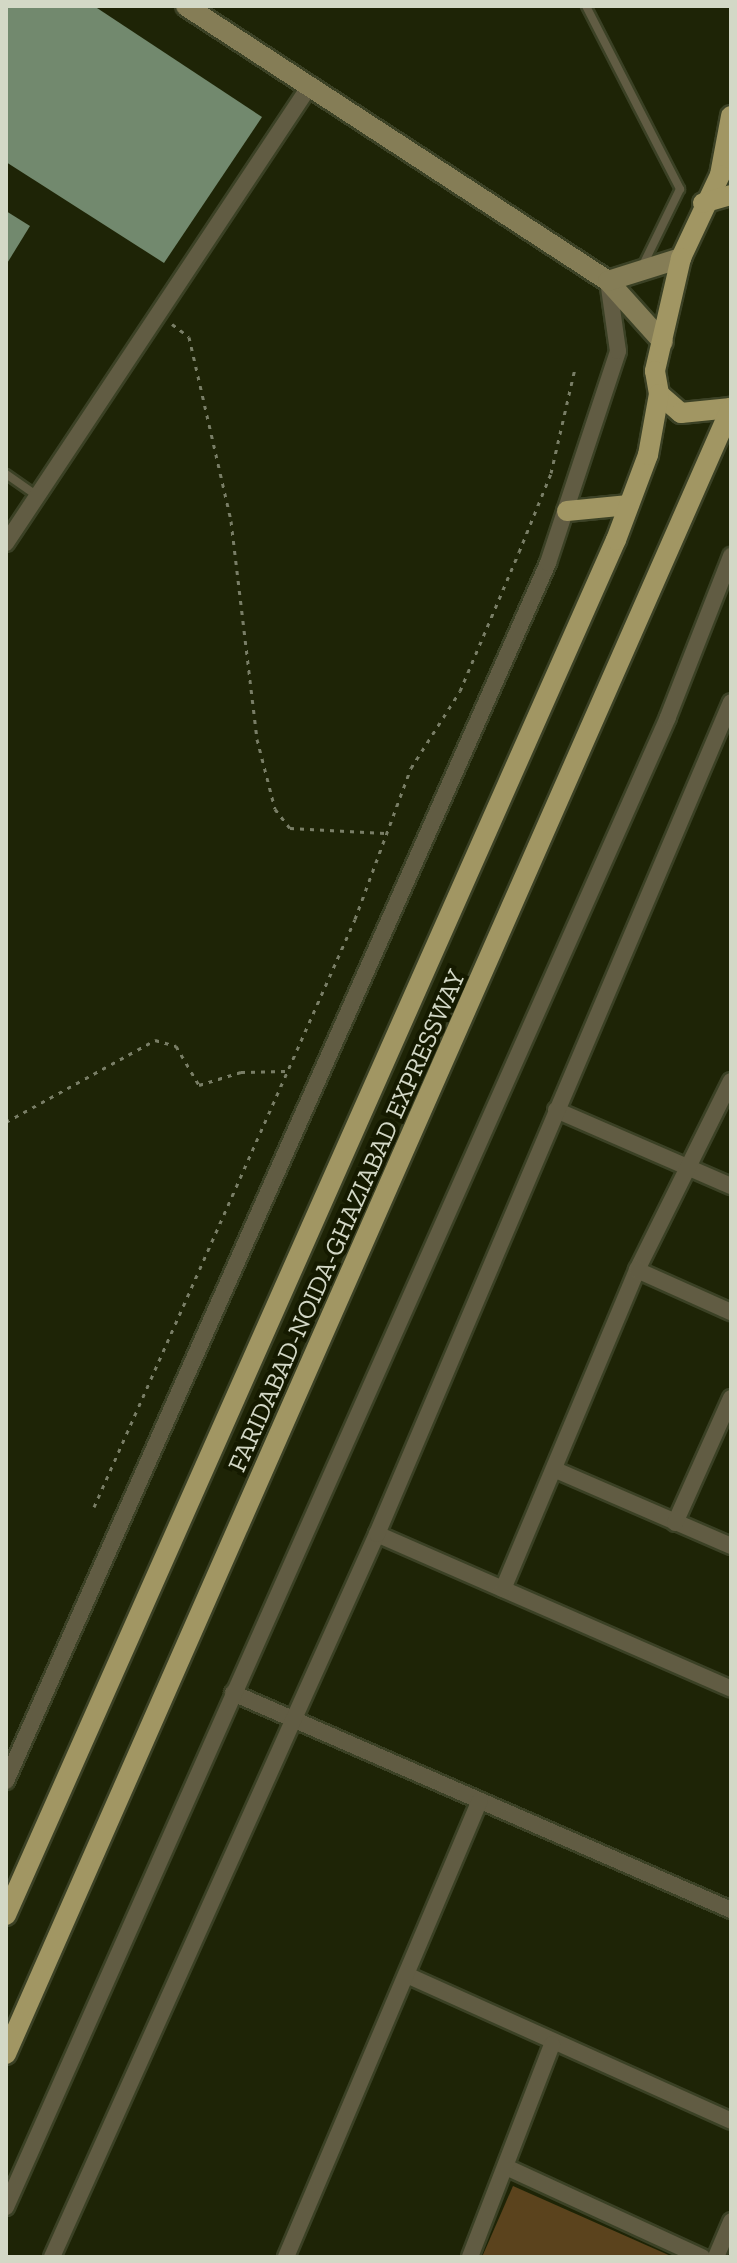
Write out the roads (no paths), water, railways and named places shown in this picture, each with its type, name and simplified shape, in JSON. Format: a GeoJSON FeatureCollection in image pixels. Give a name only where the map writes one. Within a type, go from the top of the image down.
{"type":"FeatureCollection","features":[{"type":"Feature","properties":{"kind":"main road","name":"FARIDABAD-NOIDA-GHAZIABAD EXPRESSWAY"},"geometry":{"type":"LineString","coordinates":[[6,1915],[629,505],[659,394],[663,342],[681,258],[703,203],[720,175],[731,116]]}},
{"type":"Feature","properties":{"kind":"main road"},"geometry":{"type":"LineString","coordinates":[[703,203],[731,195]]}},
{"type":"Feature","properties":{"kind":"main road","name":"FARIDABAD-NOIDA-GHAZIABAD EXPRESSWAY"},"geometry":{"type":"LineString","coordinates":[[6,2054],[731,408],[681,413],[659,394]]}},
{"type":"Feature","properties":{"kind":"main road"},"geometry":{"type":"LineString","coordinates":[[567,511],[629,505]]}},
{"type":"Feature","properties":{"kind":"street"},"geometry":{"type":"LineString","coordinates":[[186,6],[307,90],[608,281],[663,342]]}},
{"type":"Feature","properties":{"kind":"street"},"geometry":{"type":"LineString","coordinates":[[6,543],[307,90]]}},
{"type":"Feature","properties":{"kind":"street"},"geometry":{"type":"LineString","coordinates":[[608,281],[681,258]]}},
{"type":"Feature","properties":{"kind":"street"},"geometry":{"type":"LineString","coordinates":[[6,1781],[567,511],[618,351],[608,281]]}},
{"type":"Feature","properties":{"kind":"street"},"geometry":{"type":"LineString","coordinates":[[6,2207],[668,717],[731,556]]}},
{"type":"Feature","properties":{"kind":"street"},"geometry":{"type":"LineString","coordinates":[[52,2257],[377,1534],[731,702]]}},
{"type":"Feature","properties":{"kind":"street"},"geometry":{"type":"LineString","coordinates":[[503,1589],[558,1471],[637,1270],[683,1167],[731,1081]]}},
{"type":"Feature","properties":{"kind":"street"},"geometry":{"type":"LineString","coordinates":[[556,1110],[731,1186]]}},
{"type":"Feature","properties":{"kind":"street"},"geometry":{"type":"LineString","coordinates":[[637,1270],[731,1312]]}},
{"type":"Feature","properties":{"kind":"street"},"geometry":{"type":"LineString","coordinates":[[675,1523],[731,1398]]}},
{"type":"Feature","properties":{"kind":"street"},"geometry":{"type":"LineString","coordinates":[[558,1471],[731,1546]]}},
{"type":"Feature","properties":{"kind":"street"},"geometry":{"type":"LineString","coordinates":[[377,1534],[731,1689]]}},
{"type":"Feature","properties":{"kind":"street"},"geometry":{"type":"LineString","coordinates":[[233,1693],[731,1910]]}},
{"type":"Feature","properties":{"kind":"street"},"geometry":{"type":"LineString","coordinates":[[286,2257],[409,1976],[480,1801]]}},
{"type":"Feature","properties":{"kind":"street"},"geometry":{"type":"LineString","coordinates":[[409,1976],[552,2044],[731,2121]]}},
{"type":"Feature","properties":{"kind":"street"},"geometry":{"type":"LineString","coordinates":[[470,2257],[552,2044]]}},
{"type":"Feature","properties":{"kind":"street"},"geometry":{"type":"LineString","coordinates":[[506,2167],[702,2257]]}},
{"type":"Feature","properties":{"kind":"street"},"geometry":{"type":"LineString","coordinates":[[716,2257],[731,2221]]}},
{"type":"Feature","properties":{"kind":"lane"},"geometry":{"type":"LineString","coordinates":[[586,6],[680,189],[639,273]]}},
{"type":"Feature","properties":{"kind":"lane"},"geometry":{"type":"LineString","coordinates":[[6,474],[37,496]]}}]}
